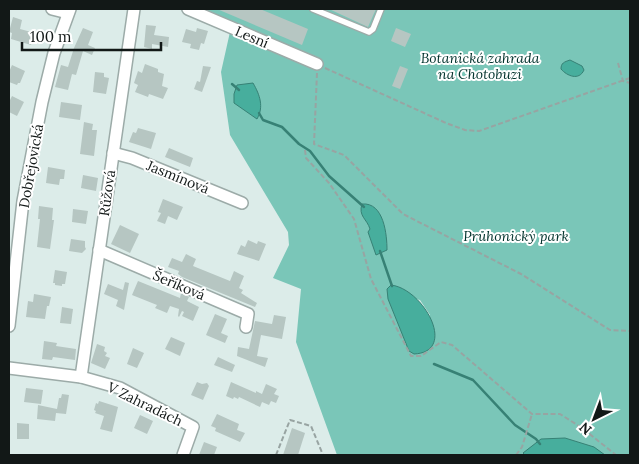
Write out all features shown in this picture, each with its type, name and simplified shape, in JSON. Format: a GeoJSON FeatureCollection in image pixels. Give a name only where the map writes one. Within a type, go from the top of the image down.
{"type":"FeatureCollection","features":[{"type":"Feature","properties":{"kind":"street"},"geometry":{"type":"LineString","coordinates":[[52,9],[69,11]]}},
{"type":"Feature","properties":{"kind":"street","name":"Růžová"},"geometry":{"type":"LineString","coordinates":[[82,377],[134,9]]}},
{"type":"Feature","properties":{"kind":"street","name":"Lesní"},"geometry":{"type":"LineString","coordinates":[[188,9],[317,64]]}},
{"type":"Feature","properties":{"kind":"street","name":"Dobřejovická"},"geometry":{"type":"LineString","coordinates":[[9,326],[23,201],[42,102],[54,53],[69,11]]}},
{"type":"Feature","properties":{"kind":"street","name":"Jasmínová"},"geometry":{"type":"LineString","coordinates":[[113,153],[132,158],[242,203]]}},
{"type":"Feature","properties":{"kind":"street","name":"Šeříková"},"geometry":{"type":"LineString","coordinates":[[99,250],[248,314],[246,327]]}},
{"type":"Feature","properties":{"kind":"street","name":"V Zahradách"},"geometry":{"type":"LineString","coordinates":[[9,368],[82,377],[120,388],[193,428],[183,455]]}},
{"type":"Feature","properties":{"kind":"lane"},"geometry":{"type":"LineString","coordinates":[[313,9],[369,32],[374,29],[382,9]]}},
{"type":"Feature","properties":{"kind":"path"},"geometry":{"type":"LineString","coordinates":[[618,63],[624,81]]}},
{"type":"Feature","properties":{"kind":"path"},"geometry":{"type":"LineString","coordinates":[[630,78],[479,131],[465,130],[317,64],[314,144],[344,155],[403,214],[521,274],[610,330],[630,331]]}},
{"type":"Feature","properties":{"kind":"path"},"geometry":{"type":"LineString","coordinates":[[624,81],[630,83]]}},
{"type":"Feature","properties":{"kind":"path"},"geometry":{"type":"LineString","coordinates":[[305,150],[306,158],[354,219],[371,279],[411,356],[421,356],[441,342],[452,345],[532,414],[560,414],[582,428],[616,455]]}},
{"type":"Feature","properties":{"kind":"path"},"geometry":{"type":"LineString","coordinates":[[516,455],[522,447],[532,414]]}},
{"type":"Feature","properties":{"kind":"path"},"geometry":{"type":"LineString","coordinates":[[276,455],[290,420],[311,426],[323,455]]}},
{"type":"Feature","properties":{"kind":"green space","name":"Průhonický park"},"geometry":{"type":"Polygon","coordinates":[[[201,9],[630,9],[630,455],[337,455],[296,342],[301,289],[273,278],[289,245],[288,232],[230,135],[221,72],[232,23],[201,9]],[[387,293],[410,351],[430,315],[420,300],[387,293]]]}},
{"type":"Feature","properties":{"kind":"shaded area"},"geometry":{"type":"Polygon","coordinates":[[[570,60],[582,66],[584,70],[582,73],[573,76],[566,74],[561,69],[563,63],[570,60]]]}},
{"type":"Feature","properties":{"kind":"shaded area"},"geometry":{"type":"Polygon","coordinates":[[[253,83],[260,101],[257,119],[234,103],[237,85],[253,83]]]}},
{"type":"Feature","properties":{"kind":"shaded area"},"geometry":{"type":"Polygon","coordinates":[[[362,204],[375,208],[380,214],[385,228],[387,250],[376,255],[368,232],[369,226],[361,212],[362,204]]]}},
{"type":"Feature","properties":{"kind":"shaded area"},"geometry":{"type":"Polygon","coordinates":[[[391,285],[403,289],[415,297],[431,320],[435,332],[434,343],[427,351],[414,354],[409,351],[388,299],[387,289],[391,285]]]}},
{"type":"Feature","properties":{"kind":"shaded area"},"geometry":{"type":"Polygon","coordinates":[[[565,438],[594,447],[605,455],[525,455],[523,453],[541,439],[565,438]]]}},
{"type":"Feature","properties":{"kind":"building"},"geometry":{"type":"Polygon","coordinates":[[[217,9],[260,9],[308,29],[302,45],[217,9]]]}},
{"type":"Feature","properties":{"kind":"building"},"geometry":{"type":"Polygon","coordinates":[[[329,9],[376,9],[368,27],[329,9]]]}},
{"type":"Feature","properties":{"kind":"building"},"geometry":{"type":"Polygon","coordinates":[[[13,17],[22,20],[20,29],[35,33],[31,45],[11,39],[12,33],[9,32],[13,17]]]}},
{"type":"Feature","properties":{"kind":"building"},"geometry":{"type":"Polygon","coordinates":[[[146,25],[156,26],[154,35],[169,37],[168,47],[152,44],[152,49],[144,47],[146,25]]]}},
{"type":"Feature","properties":{"kind":"building"},"geometry":{"type":"Polygon","coordinates":[[[83,28],[93,32],[88,45],[95,48],[92,55],[83,51],[76,75],[72,74],[68,90],[55,87],[61,65],[68,67],[83,28]]]}},
{"type":"Feature","properties":{"kind":"building"},"geometry":{"type":"Polygon","coordinates":[[[197,28],[208,31],[204,44],[201,43],[199,50],[190,48],[191,44],[182,42],[186,29],[196,32],[197,28]]]}},
{"type":"Feature","properties":{"kind":"building"},"geometry":{"type":"Polygon","coordinates":[[[396,28],[411,34],[405,47],[391,41],[396,28]]]}},
{"type":"Feature","properties":{"kind":"building"},"geometry":{"type":"Polygon","coordinates":[[[145,64],[158,69],[158,72],[164,74],[162,86],[168,88],[163,99],[149,94],[148,97],[135,92],[138,85],[134,83],[138,71],[142,73],[145,64]]]}},
{"type":"Feature","properties":{"kind":"building"},"geometry":{"type":"Polygon","coordinates":[[[12,65],[25,71],[20,83],[17,85],[9,82],[9,72],[12,65]]]}},
{"type":"Feature","properties":{"kind":"building"},"geometry":{"type":"Polygon","coordinates":[[[203,66],[211,67],[202,92],[194,89],[197,81],[200,82],[203,66]]]}},
{"type":"Feature","properties":{"kind":"building"},"geometry":{"type":"Polygon","coordinates":[[[400,66],[408,69],[400,89],[392,86],[400,66]]]}},
{"type":"Feature","properties":{"kind":"building"},"geometry":{"type":"Polygon","coordinates":[[[95,72],[104,73],[104,77],[109,78],[106,94],[93,92],[95,72]]]}},
{"type":"Feature","properties":{"kind":"building"},"geometry":{"type":"Polygon","coordinates":[[[12,96],[24,102],[17,116],[9,112],[9,102],[12,96]]]}},
{"type":"Feature","properties":{"kind":"building"},"geometry":{"type":"Polygon","coordinates":[[[61,102],[82,105],[80,120],[59,117],[61,102]]]}},
{"type":"Feature","properties":{"kind":"building"},"geometry":{"type":"Polygon","coordinates":[[[84,122],[93,124],[92,130],[97,130],[94,156],[80,154],[84,122]]]}},
{"type":"Feature","properties":{"kind":"building"},"geometry":{"type":"Polygon","coordinates":[[[138,128],[156,133],[151,149],[129,142],[133,132],[136,133],[138,128]]]}},
{"type":"Feature","properties":{"kind":"building"},"geometry":{"type":"Polygon","coordinates":[[[169,148],[193,158],[190,167],[165,157],[169,148]]]}},
{"type":"Feature","properties":{"kind":"building"},"geometry":{"type":"Polygon","coordinates":[[[48,167],[65,170],[64,179],[60,179],[59,185],[46,183],[48,167]]]}},
{"type":"Feature","properties":{"kind":"building"},"geometry":{"type":"Polygon","coordinates":[[[83,175],[98,178],[96,191],[81,188],[83,175]]]}},
{"type":"Feature","properties":{"kind":"building"},"geometry":{"type":"Polygon","coordinates":[[[163,199],[183,207],[177,220],[168,216],[165,224],[157,221],[161,213],[158,212],[163,199]]]}},
{"type":"Feature","properties":{"kind":"building"},"geometry":{"type":"Polygon","coordinates":[[[39,206],[53,208],[52,220],[54,220],[50,249],[37,247],[40,219],[38,219],[39,206]]]}},
{"type":"Feature","properties":{"kind":"building"},"geometry":{"type":"Polygon","coordinates":[[[73,209],[88,211],[86,224],[72,222],[73,209]]]}},
{"type":"Feature","properties":{"kind":"building"},"geometry":{"type":"Polygon","coordinates":[[[120,225],[139,234],[130,253],[111,244],[120,225]]]}},
{"type":"Feature","properties":{"kind":"building"},"geometry":{"type":"Polygon","coordinates":[[[71,239],[85,241],[86,249],[82,253],[69,251],[71,239]]]}},
{"type":"Feature","properties":{"kind":"building"},"geometry":{"type":"Polygon","coordinates":[[[248,240],[257,244],[258,241],[266,244],[259,261],[237,254],[241,245],[245,247],[248,240]]]}},
{"type":"Feature","properties":{"kind":"building"},"geometry":{"type":"Polygon","coordinates":[[[186,254],[196,259],[193,266],[230,281],[234,271],[244,276],[239,288],[243,290],[241,293],[257,303],[255,307],[182,277],[178,274],[179,271],[168,267],[172,258],[182,262],[186,254]]]}},
{"type":"Feature","properties":{"kind":"building"},"geometry":{"type":"Polygon","coordinates":[[[55,270],[67,272],[65,284],[62,284],[62,286],[53,283],[55,270]]]}},
{"type":"Feature","properties":{"kind":"building"},"geometry":{"type":"Polygon","coordinates":[[[138,281],[180,298],[181,293],[189,297],[187,301],[199,307],[193,321],[182,316],[184,312],[182,311],[179,317],[179,309],[170,306],[167,313],[155,308],[157,305],[132,295],[138,281]]]}},
{"type":"Feature","properties":{"kind":"building"},"geometry":{"type":"Polygon","coordinates":[[[125,282],[129,283],[124,310],[116,306],[118,300],[104,294],[108,284],[123,290],[125,282]]]}},
{"type":"Feature","properties":{"kind":"building"},"geometry":{"type":"Polygon","coordinates":[[[34,294],[51,297],[45,319],[26,317],[28,301],[33,302],[34,294]]]}},
{"type":"Feature","properties":{"kind":"building"},"geometry":{"type":"Polygon","coordinates":[[[62,307],[73,309],[71,324],[60,323],[62,307]]]}},
{"type":"Feature","properties":{"kind":"building"},"geometry":{"type":"Polygon","coordinates":[[[215,314],[227,319],[221,333],[228,336],[225,343],[206,335],[215,314]]]}},
{"type":"Feature","properties":{"kind":"building"},"geometry":{"type":"Polygon","coordinates":[[[274,315],[286,317],[282,339],[261,335],[257,356],[268,358],[265,367],[237,356],[238,347],[249,349],[255,321],[272,324],[274,315]]]}},
{"type":"Feature","properties":{"kind":"building"},"geometry":{"type":"Polygon","coordinates":[[[171,337],[185,343],[180,356],[165,349],[171,337]]]}},
{"type":"Feature","properties":{"kind":"building"},"geometry":{"type":"Polygon","coordinates":[[[44,341],[57,343],[56,346],[76,349],[75,360],[53,357],[52,360],[42,359],[44,341]]]}},
{"type":"Feature","properties":{"kind":"building"},"geometry":{"type":"Polygon","coordinates":[[[97,344],[105,347],[104,351],[107,353],[105,356],[110,358],[105,369],[91,363],[97,344]]]}},
{"type":"Feature","properties":{"kind":"building"},"geometry":{"type":"Polygon","coordinates":[[[133,348],[144,353],[137,368],[127,364],[133,348]]]}},
{"type":"Feature","properties":{"kind":"building"},"geometry":{"type":"Polygon","coordinates":[[[218,357],[235,365],[232,372],[214,365],[218,357]]]}},
{"type":"Feature","properties":{"kind":"building"},"geometry":{"type":"Polygon","coordinates":[[[197,382],[207,383],[209,386],[203,400],[191,395],[197,382]]]}},
{"type":"Feature","properties":{"kind":"building"},"geometry":{"type":"Polygon","coordinates":[[[231,382],[262,394],[266,384],[277,389],[274,394],[279,396],[276,403],[271,401],[269,405],[262,402],[260,407],[239,397],[238,399],[234,397],[233,399],[226,396],[231,382]]]}},
{"type":"Feature","properties":{"kind":"building"},"geometry":{"type":"Polygon","coordinates":[[[26,388],[43,390],[41,404],[24,402],[26,388]]]}},
{"type":"Feature","properties":{"kind":"building"},"geometry":{"type":"Polygon","coordinates":[[[62,394],[69,395],[66,414],[56,413],[55,421],[37,419],[38,405],[57,409],[59,398],[61,398],[62,394]]]}},
{"type":"Feature","properties":{"kind":"building"},"geometry":{"type":"Polygon","coordinates":[[[99,401],[118,407],[112,432],[100,429],[104,416],[95,413],[96,411],[94,410],[96,403],[98,404],[99,401]]]}},
{"type":"Feature","properties":{"kind":"building"},"geometry":{"type":"Polygon","coordinates":[[[217,414],[239,424],[237,430],[245,433],[240,442],[215,431],[216,428],[211,426],[217,414]]]}},
{"type":"Feature","properties":{"kind":"building"},"geometry":{"type":"Polygon","coordinates":[[[140,415],[153,421],[147,434],[134,428],[140,415]]]}},
{"type":"Feature","properties":{"kind":"building"},"geometry":{"type":"Polygon","coordinates":[[[17,423],[29,424],[29,439],[17,439],[17,423]]]}},
{"type":"Feature","properties":{"kind":"building"},"geometry":{"type":"Polygon","coordinates":[[[292,428],[305,433],[298,455],[283,455],[292,428]]]}},
{"type":"Feature","properties":{"kind":"building"},"geometry":{"type":"Polygon","coordinates":[[[204,442],[217,447],[214,455],[199,455],[204,442]]]}},
{"type":"Feature","properties":{"kind":"waterway"},"geometry":{"type":"LineString","coordinates":[[232,84],[239,90]]}},
{"type":"Feature","properties":{"kind":"waterway"},"geometry":{"type":"LineString","coordinates":[[259,113],[263,120],[282,127],[299,144],[310,151],[329,176],[364,207]]}},
{"type":"Feature","properties":{"kind":"waterway"},"geometry":{"type":"LineString","coordinates":[[380,251],[392,286]]}},
{"type":"Feature","properties":{"kind":"waterway"},"geometry":{"type":"LineString","coordinates":[[434,364],[473,380],[515,425],[536,439],[540,444]]}},
{"type":"Feature","properties":{"kind":"park label","name":"Botanická zahrada na Chotobuzi"},"geometry":{"type":"Point","coordinates":[480,66]}}]}
